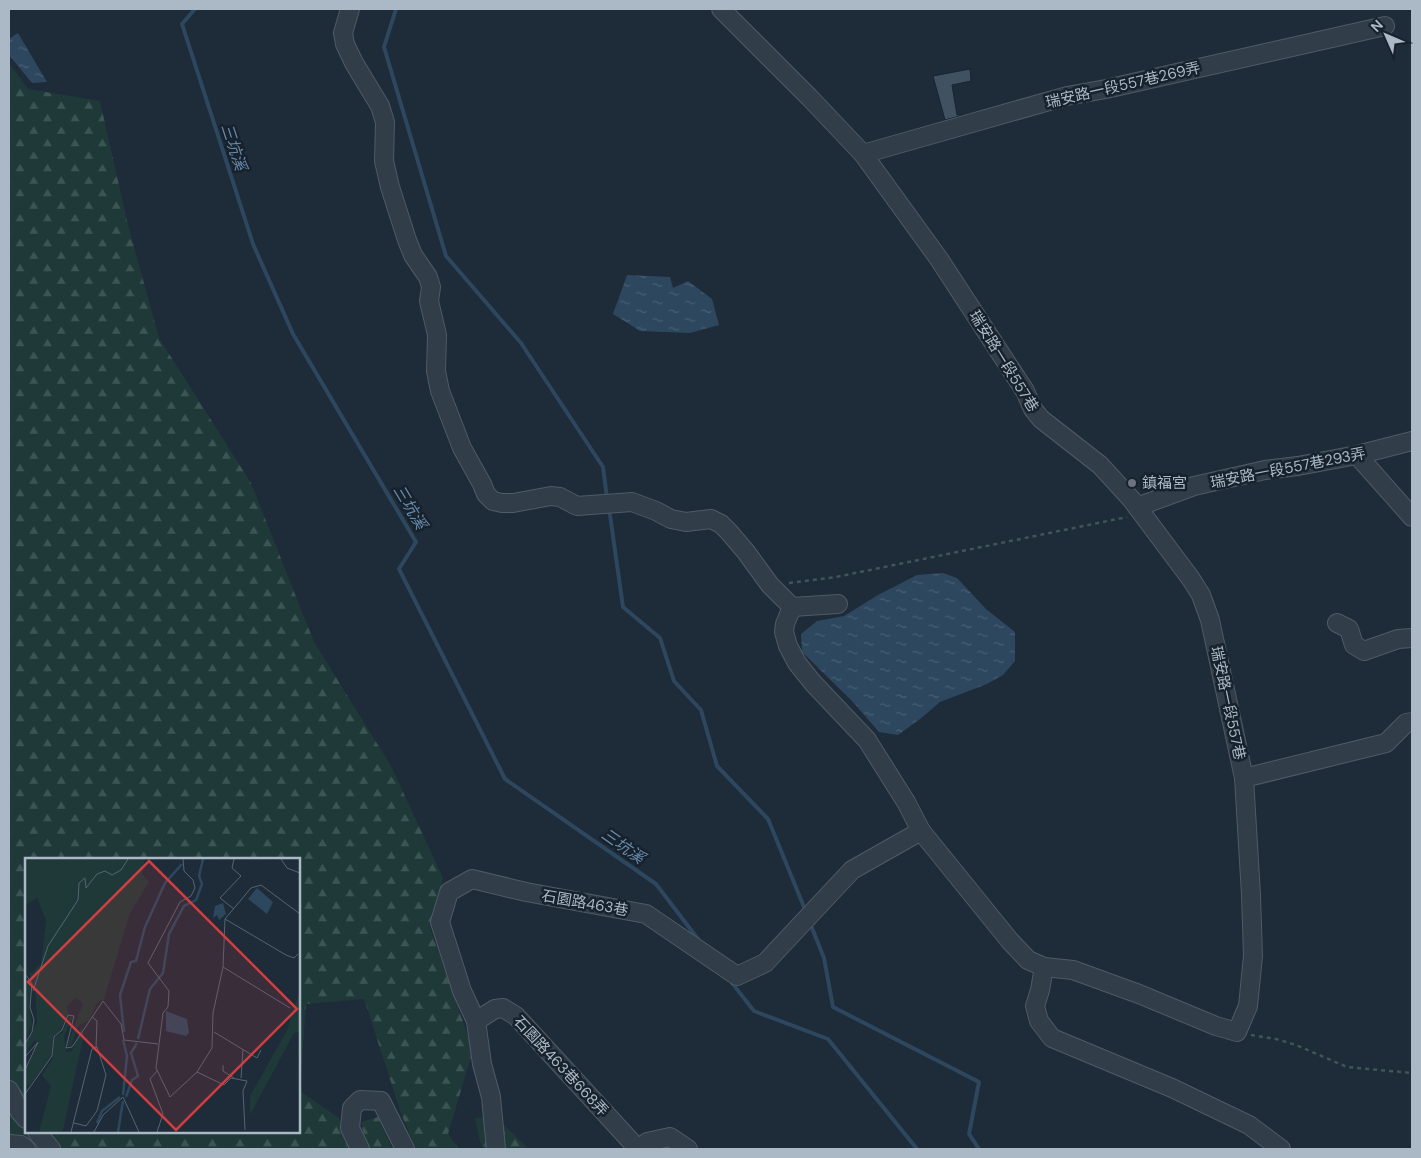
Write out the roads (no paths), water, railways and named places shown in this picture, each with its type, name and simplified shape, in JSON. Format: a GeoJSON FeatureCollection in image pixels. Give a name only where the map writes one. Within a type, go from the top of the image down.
{"type":"FeatureCollection","features":[{"type":"Feature","properties":{"kind":"street"},"geometry":{"type":"LineString","coordinates":[[350,9],[343,33],[345,44],[354,63],[380,106],[385,122],[384,161],[390,187],[413,255],[428,276],[431,287],[429,301],[437,335],[436,371],[440,391],[462,448],[486,494],[493,501],[502,503],[513,503],[551,496],[560,497],[577,506],[632,502],[671,519],[686,522],[712,519],[721,524],[746,552],[770,585],[792,607],[838,604]]}},
{"type":"Feature","properties":{"kind":"street","name":"瑞安路一段557巷"},"geometry":{"type":"LineString","coordinates":[[721,9],[864,154],[939,258],[1025,391],[1033,409],[1041,419],[1100,465],[1140,510],[1191,579],[1201,595],[1210,620],[1244,778],[1253,956],[1248,1006],[1237,1032],[1216,1026],[1140,994],[1073,970],[1044,967]]}},
{"type":"Feature","properties":{"kind":"street","name":"瑞安路一段557巷269弄"},"geometry":{"type":"LineString","coordinates":[[864,154],[1067,96],[1106,89],[1385,26]]}},
{"type":"Feature","properties":{"kind":"street","name":"瑞安路一段557巷293弄"},"geometry":{"type":"LineString","coordinates":[[1140,510],[1194,486],[1256,472],[1357,455],[1412,441]]}},
{"type":"Feature","properties":{"kind":"street"},"geometry":{"type":"LineString","coordinates":[[1357,455],[1412,517]]}},
{"type":"Feature","properties":{"kind":"street"},"geometry":{"type":"LineString","coordinates":[[792,607],[784,632],[796,663],[867,740],[902,795],[921,831],[1010,941],[1028,960],[1044,967],[1035,1006],[1038,1021],[1052,1038],[1172,1088],[1249,1125],[1281,1149]]}},
{"type":"Feature","properties":{"kind":"street"},"geometry":{"type":"LineString","coordinates":[[1337,623],[1349,629],[1354,644],[1364,651],[1398,639],[1412,638]]}},
{"type":"Feature","properties":{"kind":"street"},"geometry":{"type":"LineString","coordinates":[[1244,778],[1386,743],[1406,723],[1412,722]]}},
{"type":"Feature","properties":{"kind":"street","name":"石園路463巷"},"geometry":{"type":"LineString","coordinates":[[496,1149],[492,1096],[482,1064],[476,1021],[462,991],[440,922],[449,892],[472,879],[526,892],[646,914],[736,976],[765,963],[852,870],[921,831]]}},
{"type":"Feature","properties":{"kind":"street","name":"石園路463巷668弄"},"geometry":{"type":"LineString","coordinates":[[476,1021],[495,1010],[503,1008],[516,1016],[639,1149],[647,1142],[670,1137],[688,1149]]}},
{"type":"Feature","properties":{"kind":"street"},"geometry":{"type":"LineString","coordinates":[[9,1090],[25,1118]]}},
{"type":"Feature","properties":{"kind":"street"},"geometry":{"type":"LineString","coordinates":[[360,1149],[350,1128],[352,1108],[360,1100],[381,1101],[405,1149]]}},
{"type":"Feature","properties":{"kind":"street"},"geometry":{"type":"LineString","coordinates":[[38,1133],[51,1149]]}},
{"type":"Feature","properties":{"kind":"street"},"geometry":{"type":"LineString","coordinates":[[9,1144],[20,1145],[26,1149]]}},
{"type":"Feature","properties":{"kind":"water"},"geometry":{"type":"Polygon","coordinates":[[[18,33],[47,82],[32,83],[9,55],[9,39],[18,33]]]}},
{"type":"Feature","properties":{"kind":"water"},"geometry":{"type":"Polygon","coordinates":[[[627,275],[670,277],[673,288],[688,281],[712,299],[719,325],[690,333],[640,331],[613,314],[627,275]]]}},
{"type":"Feature","properties":{"kind":"water"},"geometry":{"type":"Polygon","coordinates":[[[943,573],[957,578],[986,609],[1015,632],[1015,661],[1003,675],[987,684],[940,702],[898,735],[879,732],[852,701],[802,652],[801,634],[817,621],[844,616],[878,595],[917,575],[943,573]]]}},
{"type":"Feature","properties":{"kind":"waterway","name":"三坑溪"},"geometry":{"type":"LineString","coordinates":[[195,9],[182,24],[253,244],[293,334],[416,542],[399,569],[505,779],[656,884],[701,943]]}},
{"type":"Feature","properties":{"kind":"waterway"},"geometry":{"type":"LineString","coordinates":[[396,9],[384,47],[446,256],[521,343],[603,467],[607,498]]}},
{"type":"Feature","properties":{"kind":"waterway"},"geometry":{"type":"LineString","coordinates":[[609,508],[623,607],[660,638],[674,681],[701,710],[717,766],[768,819],[804,907]]}},
{"type":"Feature","properties":{"kind":"waterway"},"geometry":{"type":"LineString","coordinates":[[812,928],[824,958],[833,1007],[979,1082],[969,1134],[979,1149]]}},
{"type":"Feature","properties":{"kind":"waterway","name":"三坑溪"},"geometry":{"type":"LineString","coordinates":[[732,983],[754,1011],[828,1039],[917,1149]]}},
{"type":"Feature","properties":{"kind":"place","name":"鎮福宮"},"geometry":{"type":"Point","coordinates":[1132,483]}}]}
